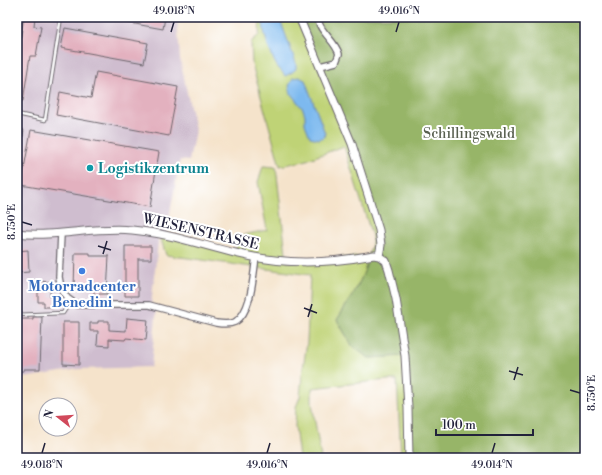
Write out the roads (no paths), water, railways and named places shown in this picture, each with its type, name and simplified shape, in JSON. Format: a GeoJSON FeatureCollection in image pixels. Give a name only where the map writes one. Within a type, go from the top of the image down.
{"type":"FeatureCollection","features":[{"type":"Feature","properties":{"kind":"street"},"geometry":{"type":"LineString","coordinates":[[299,17],[352,144],[379,230],[381,245],[380,256],[386,261],[390,270],[405,356],[409,458]]}},
{"type":"Feature","properties":{"kind":"street"},"geometry":{"type":"LineString","coordinates":[[316,17],[323,30],[328,34],[338,49],[339,54],[336,62],[320,66]]}},
{"type":"Feature","properties":{"kind":"street","name":"WIESENSTRASSE"},"geometry":{"type":"LineString","coordinates":[[17,233],[61,234],[130,229],[166,234],[256,258],[287,262],[337,261],[374,255],[380,256]]}},
{"type":"Feature","properties":{"kind":"street"},"geometry":{"type":"LineString","coordinates":[[61,234],[59,277],[61,288],[67,298],[71,301],[77,304],[149,305],[216,323],[227,324],[234,322],[242,316],[248,305],[256,258]]}},
{"type":"Feature","properties":{"kind":"lane"},"geometry":{"type":"LineString","coordinates":[[17,114],[45,120],[61,17]]}},
{"type":"Feature","properties":{"kind":"lane"},"geometry":{"type":"LineString","coordinates":[[17,163],[22,131]]}},
{"type":"Feature","properties":{"kind":"lane"},"geometry":{"type":"LineString","coordinates":[[17,315],[63,313],[71,301]]}},
{"type":"Feature","properties":{"kind":"water"},"geometry":{"type":"Polygon","coordinates":[[[264,17],[277,17],[282,25],[296,63],[296,69],[285,76],[277,66],[269,49],[263,22],[264,17]]]}},
{"type":"Feature","properties":{"kind":"water"},"geometry":{"type":"Polygon","coordinates":[[[299,77],[305,80],[325,133],[324,137],[319,139],[310,137],[305,124],[303,109],[291,94],[289,86],[293,78],[299,77]]]}},
{"type":"Feature","properties":{"kind":"place","name":"Logistikzentrum"},"geometry":{"type":"Point","coordinates":[90,168]}},
{"type":"Feature","properties":{"kind":"place","name":"Motorradcenter Benedini"},"geometry":{"type":"Point","coordinates":[82,271]}},
{"type":"Feature","properties":{"kind":"park label","name":"Schillingswald"},"geometry":{"type":"Point","coordinates":[469,133]}}]}
